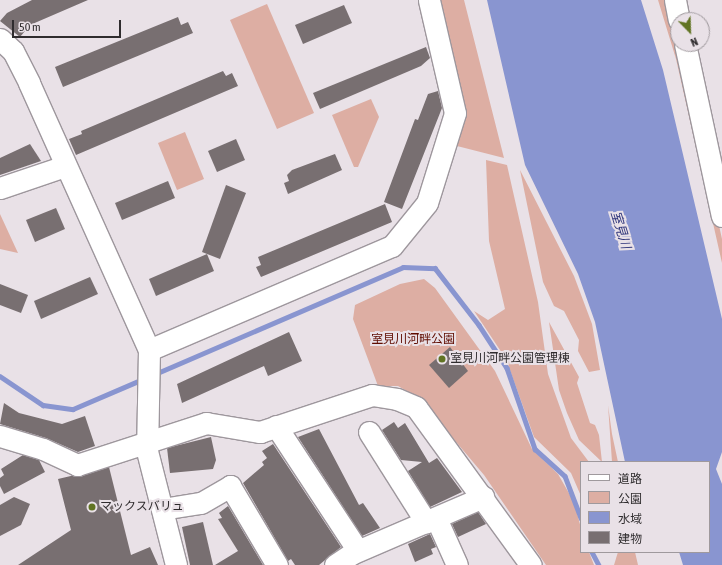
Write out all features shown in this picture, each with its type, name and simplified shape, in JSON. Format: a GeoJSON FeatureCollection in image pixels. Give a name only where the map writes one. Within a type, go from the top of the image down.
{"type":"FeatureCollection","features":[{"type":"Feature","properties":{"kind":"street"},"geometry":{"type":"LineString","coordinates":[[149,369],[392,246],[427,203],[455,113],[429,0]]}},
{"type":"Feature","properties":{"kind":"street"},"geometry":{"type":"LineString","coordinates":[[675,0],[677,12]]}},
{"type":"Feature","properties":{"kind":"street"},"geometry":{"type":"LineString","coordinates":[[0,39],[13,50],[65,166],[149,369],[146,440],[176,565]]}},
{"type":"Feature","properties":{"kind":"street"},"geometry":{"type":"LineString","coordinates":[[686,52],[722,216]]}},
{"type":"Feature","properties":{"kind":"street"},"geometry":{"type":"LineString","coordinates":[[0,188],[65,166]]}},
{"type":"Feature","properties":{"kind":"street"},"geometry":{"type":"LineString","coordinates":[[0,436],[43,449],[77,465],[146,440],[206,423],[260,432],[372,395],[397,399],[416,407],[483,497],[531,565]]}},
{"type":"Feature","properties":{"kind":"street"},"geometry":{"type":"LineString","coordinates":[[276,426],[358,551]]}},
{"type":"Feature","properties":{"kind":"street"},"geometry":{"type":"LineString","coordinates":[[369,432],[431,520],[457,565]]}},
{"type":"Feature","properties":{"kind":"street"},"geometry":{"type":"LineString","coordinates":[[162,509],[201,503],[230,486],[277,565]]}},
{"type":"Feature","properties":{"kind":"street"},"geometry":{"type":"LineString","coordinates":[[335,565],[358,551],[483,497]]}},
{"type":"Feature","properties":{"kind":"green space"},"geometry":{"type":"Polygon","coordinates":[[[436,0],[464,0],[504,158],[457,146],[466,117],[436,0]]]}},
{"type":"Feature","properties":{"kind":"green space"},"geometry":{"type":"Polygon","coordinates":[[[658,0],[669,0],[672,12],[670,12],[670,39],[658,0]]]}},
{"type":"Feature","properties":{"kind":"green space"},"geometry":{"type":"Polygon","coordinates":[[[267,4],[314,113],[277,129],[230,20],[267,4]]]}},
{"type":"Feature","properties":{"kind":"green space"},"geometry":{"type":"Polygon","coordinates":[[[674,52],[681,52],[722,239],[722,263],[674,52]]]}},
{"type":"Feature","properties":{"kind":"green space"},"geometry":{"type":"Polygon","coordinates":[[[371,99],[379,117],[358,167],[354,167],[332,115],[371,99]]]}},
{"type":"Feature","properties":{"kind":"green space"},"geometry":{"type":"Polygon","coordinates":[[[185,132],[204,179],[177,190],[158,143],[185,132]]]}},
{"type":"Feature","properties":{"kind":"green space"},"geometry":{"type":"Polygon","coordinates":[[[486,160],[507,165],[538,302],[548,374],[571,438],[588,461],[580,461],[580,494],[571,473],[534,437],[506,359],[474,311],[488,320],[505,309],[489,241],[486,160]]]}},
{"type":"Feature","properties":{"kind":"green space"},"geometry":{"type":"Polygon","coordinates":[[[520,170],[574,276],[592,324],[600,370],[589,372],[578,351],[579,340],[564,311],[554,306],[543,282],[520,170]]]}},
{"type":"Feature","properties":{"kind":"green space"},"geometry":{"type":"Polygon","coordinates":[[[0,214],[18,253],[0,249],[0,214]]]}},
{"type":"Feature","properties":{"kind":"green space","name":"室見川河畔公園"},"geometry":{"type":"Polygon","coordinates":[[[424,279],[435,288],[495,371],[532,449],[558,474],[574,502],[580,524],[580,553],[589,553],[594,565],[546,565],[484,475],[419,398],[398,386],[378,386],[353,319],[355,305],[400,284],[424,279]]]}},
{"type":"Feature","properties":{"kind":"green space"},"geometry":{"type":"Polygon","coordinates":[[[549,322],[579,377],[577,383],[590,423],[595,425],[599,435],[602,461],[579,440],[559,390],[549,322]]]}},
{"type":"Feature","properties":{"kind":"green space"},"geometry":{"type":"Polygon","coordinates":[[[608,405],[618,461],[612,461],[608,405]]]}},
{"type":"Feature","properties":{"kind":"green space"},"geometry":{"type":"Polygon","coordinates":[[[618,553],[635,553],[638,565],[614,565],[618,553]]]}},
{"type":"Feature","properties":{"kind":"water","name":"室見川"},"geometry":{"type":"Polygon","coordinates":[[[487,0],[641,0],[663,70],[722,319],[722,452],[716,469],[722,484],[722,565],[683,565],[679,553],[710,553],[710,461],[625,461],[595,322],[578,274],[525,165],[487,0]]]}},
{"type":"Feature","properties":{"kind":"building"},"geometry":{"type":"Polygon","coordinates":[[[32,0],[88,0],[30,25],[20,37],[0,21],[7,13],[32,0]]]}},
{"type":"Feature","properties":{"kind":"building"},"geometry":{"type":"Polygon","coordinates":[[[344,5],[352,23],[303,44],[295,25],[344,5]]]}},
{"type":"Feature","properties":{"kind":"building"},"geometry":{"type":"Polygon","coordinates":[[[178,17],[181,25],[188,22],[193,33],[63,87],[55,67],[178,17]]]}},
{"type":"Feature","properties":{"kind":"building"},"geometry":{"type":"Polygon","coordinates":[[[426,47],[430,58],[421,66],[320,109],[313,93],[426,47]]]}},
{"type":"Feature","properties":{"kind":"building"},"geometry":{"type":"Polygon","coordinates":[[[223,71],[226,76],[232,73],[238,86],[76,155],[69,139],[82,134],[81,131],[223,71]]]}},
{"type":"Feature","properties":{"kind":"building"},"geometry":{"type":"Polygon","coordinates":[[[438,91],[442,108],[402,209],[384,202],[415,119],[418,120],[428,94],[438,91]]]}},
{"type":"Feature","properties":{"kind":"building"},"geometry":{"type":"Polygon","coordinates":[[[236,139],[245,160],[217,172],[208,151],[236,139]]]}},
{"type":"Feature","properties":{"kind":"building"},"geometry":{"type":"Polygon","coordinates":[[[30,144],[41,161],[0,175],[0,158],[30,144]]]}},
{"type":"Feature","properties":{"kind":"building"},"geometry":{"type":"Polygon","coordinates":[[[335,154],[342,170],[288,194],[284,183],[289,181],[287,175],[292,170],[335,154]]]}},
{"type":"Feature","properties":{"kind":"building"},"geometry":{"type":"Polygon","coordinates":[[[168,181],[175,198],[122,220],[115,203],[168,181]]]}},
{"type":"Feature","properties":{"kind":"building"},"geometry":{"type":"Polygon","coordinates":[[[226,185],[246,193],[220,259],[202,252],[226,185]]]}},
{"type":"Feature","properties":{"kind":"building"},"geometry":{"type":"Polygon","coordinates":[[[385,204],[392,222],[261,277],[256,267],[261,265],[258,257],[385,204]]]}},
{"type":"Feature","properties":{"kind":"building"},"geometry":{"type":"Polygon","coordinates":[[[56,208],[65,229],[35,242],[26,220],[56,208]]]}},
{"type":"Feature","properties":{"kind":"building"},"geometry":{"type":"Polygon","coordinates":[[[207,254],[214,271],[156,296],[149,279],[207,254]]]}},
{"type":"Feature","properties":{"kind":"building"},"geometry":{"type":"Polygon","coordinates":[[[90,277],[98,294],[41,319],[34,301],[90,277]]]}},
{"type":"Feature","properties":{"kind":"building"},"geometry":{"type":"Polygon","coordinates":[[[0,284],[28,295],[21,313],[0,305],[0,284]]]}},
{"type":"Feature","properties":{"kind":"building"},"geometry":{"type":"Polygon","coordinates":[[[289,332],[302,361],[268,376],[264,366],[182,403],[177,384],[289,332]]]}},
{"type":"Feature","properties":{"kind":"building"},"geometry":{"type":"Polygon","coordinates":[[[450,347],[468,371],[449,388],[429,365],[450,347]]]}},
{"type":"Feature","properties":{"kind":"building"},"geometry":{"type":"Polygon","coordinates":[[[4,403],[19,413],[62,424],[85,416],[95,446],[78,452],[46,438],[0,424],[4,403]]]}},
{"type":"Feature","properties":{"kind":"building"},"geometry":{"type":"Polygon","coordinates":[[[394,422],[398,428],[405,423],[429,463],[437,458],[462,492],[430,507],[408,471],[422,462],[401,460],[382,430],[394,422]]]}},
{"type":"Feature","properties":{"kind":"building"},"geometry":{"type":"Polygon","coordinates":[[[319,429],[359,505],[363,503],[380,528],[362,536],[298,437],[319,429]]]}},
{"type":"Feature","properties":{"kind":"building"},"geometry":{"type":"Polygon","coordinates":[[[211,437],[216,460],[213,469],[170,473],[167,448],[211,437]]]}},
{"type":"Feature","properties":{"kind":"building"},"geometry":{"type":"Polygon","coordinates":[[[273,444],[341,547],[319,565],[295,565],[291,559],[288,561],[243,483],[264,465],[262,462],[267,458],[262,451],[273,444]]]}},
{"type":"Feature","properties":{"kind":"building"},"geometry":{"type":"Polygon","coordinates":[[[23,455],[39,460],[45,472],[4,494],[0,486],[0,478],[4,475],[1,469],[23,455]]]}},
{"type":"Feature","properties":{"kind":"building","name":"マックスバリュ"},"geometry":{"type":"Polygon","coordinates":[[[109,467],[131,555],[150,547],[158,565],[18,565],[71,530],[58,479],[109,467]]]}},
{"type":"Feature","properties":{"kind":"building"},"geometry":{"type":"Polygon","coordinates":[[[14,497],[30,504],[21,525],[0,536],[0,505],[14,497]]]}},
{"type":"Feature","properties":{"kind":"building"},"geometry":{"type":"Polygon","coordinates":[[[228,506],[263,565],[215,565],[238,551],[218,519],[222,518],[219,513],[228,506]]]}},
{"type":"Feature","properties":{"kind":"building"},"geometry":{"type":"Polygon","coordinates":[[[478,512],[486,524],[458,537],[452,524],[478,512]]]}},
{"type":"Feature","properties":{"kind":"building"},"geometry":{"type":"Polygon","coordinates":[[[203,522],[213,565],[190,565],[182,527],[203,522]]]}},
{"type":"Feature","properties":{"kind":"building"},"geometry":{"type":"Polygon","coordinates":[[[430,534],[436,547],[431,549],[433,554],[415,562],[408,544],[430,534]]]}},
{"type":"Feature","properties":{"kind":"waterway"},"geometry":{"type":"LineString","coordinates":[[155,374],[403,267],[435,268],[479,325],[507,368],[535,449],[565,476],[580,515]]}},
{"type":"Feature","properties":{"kind":"waterway"},"geometry":{"type":"LineString","coordinates":[[0,376],[43,405],[73,409],[143,379]]}},
{"type":"Feature","properties":{"kind":"waterway"},"geometry":{"type":"LineString","coordinates":[[593,553],[599,565]]}},
{"type":"Feature","properties":{"kind":"place","name":"室見川河畔公園管理棟"},"geometry":{"type":"Point","coordinates":[442,359]}},
{"type":"Feature","properties":{"kind":"place","name":"マックスバリュ"},"geometry":{"type":"Point","coordinates":[92,507]}}]}
